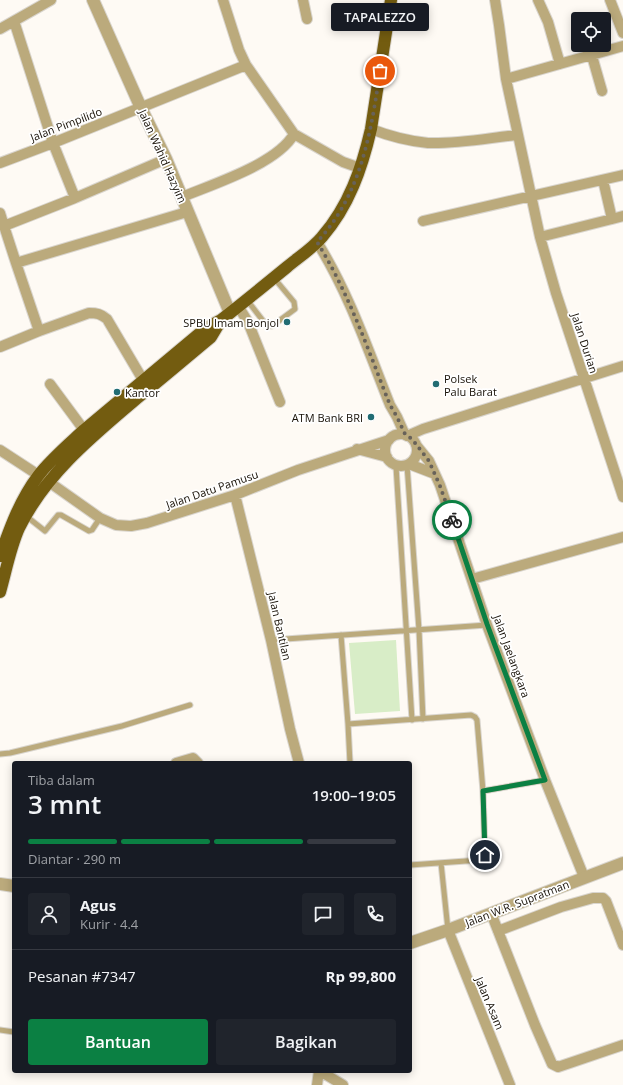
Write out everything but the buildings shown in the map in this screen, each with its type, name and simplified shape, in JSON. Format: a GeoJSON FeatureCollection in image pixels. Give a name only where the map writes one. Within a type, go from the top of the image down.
{"type":"FeatureCollection","features":[{"type":"Feature","properties":{"kind":"highway"},"geometry":{"type":"LineString","coordinates":[[0,556],[5,529],[39,475],[84,430],[206,328],[234,310],[274,278],[317,242],[333,224],[343,208],[352,188],[367,148],[391,0]]}},
{"type":"Feature","properties":{"kind":"highway"},"geometry":{"type":"LineString","coordinates":[[0,592],[10,553],[19,530],[26,516],[49,482],[82,446],[211,337],[234,310]]}},
{"type":"Feature","properties":{"kind":"street"},"geometry":{"type":"LineString","coordinates":[[0,29],[51,0]]}},
{"type":"Feature","properties":{"kind":"street","name":"Jalan Wahid Hazyim"},"geometry":{"type":"LineString","coordinates":[[93,0],[141,108],[166,159],[187,212],[234,310]]}},
{"type":"Feature","properties":{"kind":"street"},"geometry":{"type":"LineString","coordinates":[[223,0],[239,50],[246,65],[294,134],[343,162],[360,168]]}},
{"type":"Feature","properties":{"kind":"street"},"geometry":{"type":"LineString","coordinates":[[303,0],[308,19]]}},
{"type":"Feature","properties":{"kind":"street","name":"Jalan Durian"},"geometry":{"type":"LineString","coordinates":[[495,0],[506,79],[540,237],[556,293],[623,497]]}},
{"type":"Feature","properties":{"kind":"street"},"geometry":{"type":"LineString","coordinates":[[538,0],[548,22],[560,64]]}},
{"type":"Feature","properties":{"kind":"street"},"geometry":{"type":"LineString","coordinates":[[610,0],[623,33]]}},
{"type":"Feature","properties":{"kind":"street"},"geometry":{"type":"LineString","coordinates":[[14,21],[54,143],[75,198]]}},
{"type":"Feature","properties":{"kind":"street"},"geometry":{"type":"LineString","coordinates":[[506,79],[592,56],[623,46]]}},
{"type":"Feature","properties":{"kind":"street"},"geometry":{"type":"LineString","coordinates":[[592,56],[602,91]]}},
{"type":"Feature","properties":{"kind":"street","name":"Jalan Pimpilido"},"geometry":{"type":"LineString","coordinates":[[0,163],[54,143],[246,65]]}},
{"type":"Feature","properties":{"kind":"street"},"geometry":{"type":"LineString","coordinates":[[371,129],[389,136],[427,142],[448,143],[517,135]]}},
{"type":"Feature","properties":{"kind":"street"},"geometry":{"type":"LineString","coordinates":[[182,197],[244,172],[280,150],[294,134]]}},
{"type":"Feature","properties":{"kind":"street"},"geometry":{"type":"LineString","coordinates":[[4,226],[75,198],[166,159]]}},
{"type":"Feature","properties":{"kind":"street"},"geometry":{"type":"LineString","coordinates":[[423,221],[623,175]]}},
{"type":"Feature","properties":{"kind":"street"},"geometry":{"type":"LineString","coordinates":[[602,180],[612,219]]}},
{"type":"Feature","properties":{"kind":"street"},"geometry":{"type":"LineString","coordinates":[[16,263],[187,212]]}},
{"type":"Feature","properties":{"kind":"street"},"geometry":{"type":"LineString","coordinates":[[0,213],[40,331]]}},
{"type":"Feature","properties":{"kind":"street"},"geometry":{"type":"LineString","coordinates":[[540,237],[623,216]]}},
{"type":"Feature","properties":{"kind":"street"},"geometry":{"type":"LineString","coordinates":[[317,242],[329,261],[346,296],[390,405],[406,435],[416,444],[417,452],[414,459],[408,465]]}},
{"type":"Feature","properties":{"kind":"street"},"geometry":{"type":"LineString","coordinates":[[234,310],[248,322],[280,402]]}},
{"type":"Feature","properties":{"kind":"street"},"geometry":{"type":"LineString","coordinates":[[0,347],[89,313],[96,313],[107,319],[143,380]]}},
{"type":"Feature","properties":{"kind":"street"},"geometry":{"type":"LineString","coordinates":[[391,438],[436,426],[623,366]]}},
{"type":"Feature","properties":{"kind":"street"},"geometry":{"type":"LineString","coordinates":[[50,384],[84,430]]}},
{"type":"Feature","properties":{"kind":"street"},"geometry":{"type":"LineString","coordinates":[[386,458],[386,445],[391,438],[390,405]]}},
{"type":"Feature","properties":{"kind":"street"},"geometry":{"type":"LineString","coordinates":[[416,444],[436,426]]}},
{"type":"Feature","properties":{"kind":"street","name":"Jalan Datu Pamusu"},"geometry":{"type":"LineString","coordinates":[[1,449],[100,518],[116,525],[131,526],[147,523],[236,495],[298,470],[391,438]]}},
{"type":"Feature","properties":{"kind":"street","name":"Jalan Jaelangkara"},"geometry":{"type":"LineString","coordinates":[[416,444],[429,461],[445,499],[487,624],[545,780],[584,877]]}},
{"type":"Feature","properties":{"kind":"street"},"geometry":{"type":"LineString","coordinates":[[356,449],[386,458],[396,466],[408,465],[435,474]]}},
{"type":"Feature","properties":{"kind":"street","name":"Jalan Bantilan"},"geometry":{"type":"LineString","coordinates":[[236,495],[298,761]]}},
{"type":"Feature","properties":{"kind":"street"},"geometry":{"type":"LineString","coordinates":[[472,579],[623,537]]}},
{"type":"Feature","properties":{"kind":"street"},"geometry":{"type":"LineString","coordinates":[[183,761],[193,758],[196,761]]}},
{"type":"Feature","properties":{"kind":"street","name":"Jalan W.R. Supratman"},"geometry":{"type":"LineString","coordinates":[[412,941],[448,930],[623,863]]}},
{"type":"Feature","properties":{"kind":"street"},"geometry":{"type":"LineString","coordinates":[[0,884],[12,886]]}},
{"type":"Feature","properties":{"kind":"street"},"geometry":{"type":"LineString","coordinates":[[498,931],[561,907],[593,898],[603,898],[606,901],[623,945]]}},
{"type":"Feature","properties":{"kind":"street"},"geometry":{"type":"LineString","coordinates":[[490,913],[552,1064],[558,1067],[623,1045]]}},
{"type":"Feature","properties":{"kind":"street","name":"Jalan Asam"},"geometry":{"type":"LineString","coordinates":[[448,930],[510,1085]]}},
{"type":"Feature","properties":{"kind":"street"},"geometry":{"type":"LineString","coordinates":[[317,1085],[320,1073]]}},
{"type":"Feature","properties":{"kind":"street"},"geometry":{"type":"LineString","coordinates":[[323,1073],[343,1085]]}},
{"type":"Feature","properties":{"kind":"lane"},"geometry":{"type":"LineString","coordinates":[[234,310],[267,326],[272,326],[295,309],[294,302],[274,278]]}},
{"type":"Feature","properties":{"kind":"lane"},"geometry":{"type":"LineString","coordinates":[[408,465],[419,630],[423,719]]}},
{"type":"Feature","properties":{"kind":"lane"},"geometry":{"type":"LineString","coordinates":[[396,466],[412,720]]}},
{"type":"Feature","properties":{"kind":"lane"},"geometry":{"type":"LineString","coordinates":[[26,516],[45,531],[58,515],[61,515],[89,531],[92,530],[100,518]]}},
{"type":"Feature","properties":{"kind":"lane"},"geometry":{"type":"LineString","coordinates":[[271,640],[487,624]]}},
{"type":"Feature","properties":{"kind":"lane"},"geometry":{"type":"LineString","coordinates":[[341,635],[350,761]]}},
{"type":"Feature","properties":{"kind":"lane"},"geometry":{"type":"LineString","coordinates":[[0,754],[10,753],[114,728],[190,705]]}},
{"type":"Feature","properties":{"kind":"lane"},"geometry":{"type":"LineString","coordinates":[[348,724],[471,715],[477,720],[483,791],[484,859],[412,865]]}},
{"type":"Feature","properties":{"kind":"lane"},"geometry":{"type":"LineString","coordinates":[[483,791],[545,780]]}},
{"type":"Feature","properties":{"kind":"lane"},"geometry":{"type":"LineString","coordinates":[[441,863],[448,930]]}},
{"type":"Feature","properties":{"kind":"lane"},"geometry":{"type":"LineString","coordinates":[[0,1030],[12,1032]]}},
{"type":"Feature","properties":{"kind":"green space"},"geometry":{"type":"Polygon","coordinates":[[[396,640],[400,711],[355,714],[349,643],[396,640]]]}},
{"type":"Feature","properties":{"kind":"way so far"},"geometry":{"type":"LineString","coordinates":[[380,71],[367,148],[343,208],[333,224],[317,242],[333,268],[346,296],[390,405],[405,434],[412,439],[429,461],[452,520]]}},
{"type":"Feature","properties":{"kind":"place","name":"TAPALEZZO"},"geometry":{"type":"Point","coordinates":[380,71]}},
{"type":"Feature","properties":{"kind":"place","name":"SPBU Imam Bonjol"},"geometry":{"type":"Point","coordinates":[287,322]}},
{"type":"Feature","properties":{"kind":"place","name":"Polsek Palu Barat"},"geometry":{"type":"Point","coordinates":[436,384]}},
{"type":"Feature","properties":{"kind":"place","name":"Kantor"},"geometry":{"type":"Point","coordinates":[117,392]}},
{"type":"Feature","properties":{"kind":"place","name":"ATM Bank BRI"},"geometry":{"type":"Point","coordinates":[371,417]}},
{"type":"Feature","properties":{"kind":"route"},"geometry":{"type":"LineString","coordinates":[[452,520],[487,624],[545,780],[483,791],[485,855]]}}]}
